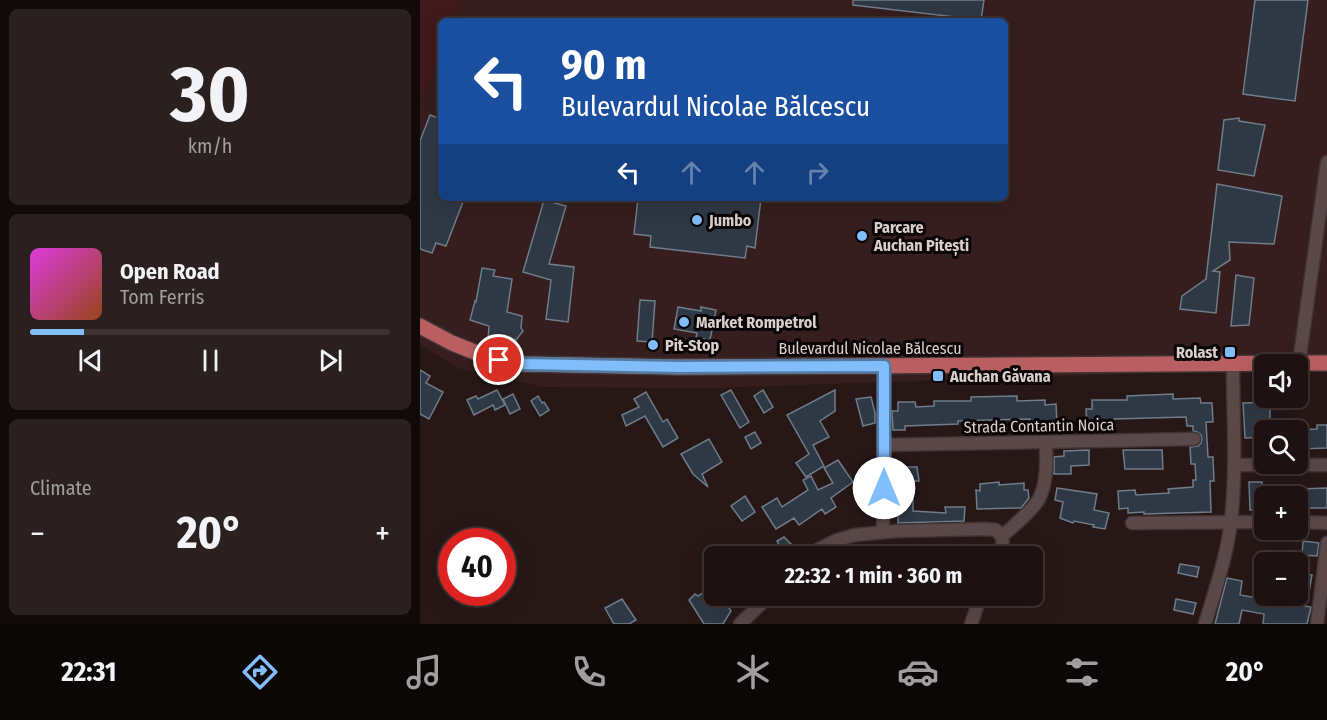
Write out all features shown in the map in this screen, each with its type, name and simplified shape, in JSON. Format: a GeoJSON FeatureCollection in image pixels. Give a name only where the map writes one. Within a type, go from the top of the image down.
{"type":"FeatureCollection","features":[{"type":"Feature","properties":{"kind":"main road","name":"Bulevardul Nicolae Bălcescu"},"geometry":{"type":"LineString","coordinates":[[420,326],[477,353],[499,360],[524,364],[678,367],[1254,364]]}},
{"type":"Feature","properties":{"kind":"main road","name":"Bulevardul Nicolae Bălcescu"},"geometry":{"type":"LineString","coordinates":[[1308,363],[1327,363]]}},
{"type":"Feature","properties":{"kind":"street"},"geometry":{"type":"LineString","coordinates":[[1300,354],[1327,162]]}},
{"type":"Feature","properties":{"kind":"street"},"geometry":{"type":"LineString","coordinates":[[1205,624],[1223,562],[1231,521],[1234,465],[1233,364]]}},
{"type":"Feature","properties":{"kind":"street"},"geometry":{"type":"LineString","coordinates":[[883,532],[884,366]]}},
{"type":"Feature","properties":{"kind":"street","name":"Strada Contantin Noica"},"geometry":{"type":"LineString","coordinates":[[884,445],[1194,439]]}},
{"type":"Feature","properties":{"kind":"street"},"geometry":{"type":"LineString","coordinates":[[1002,536],[1013,528],[1039,499],[1046,478],[1046,442]]}},
{"type":"Feature","properties":{"kind":"street"},"geometry":{"type":"LineString","coordinates":[[1234,465],[1327,465]]}},
{"type":"Feature","properties":{"kind":"street"},"geometry":{"type":"LineString","coordinates":[[1132,523],[1254,522]]}},
{"type":"Feature","properties":{"kind":"street"},"geometry":{"type":"LineString","coordinates":[[1308,522],[1327,523]]}},
{"type":"Feature","properties":{"kind":"street"},"geometry":{"type":"LineString","coordinates":[[825,546],[855,535],[883,532],[996,530],[1002,536],[1002,546]]}},
{"type":"Feature","properties":{"kind":"street"},"geometry":{"type":"LineString","coordinates":[[1317,624],[1327,543]]}},
{"type":"Feature","properties":{"kind":"street"},"geometry":{"type":"LineString","coordinates":[[740,624],[759,606]]}},
{"type":"Feature","properties":{"kind":"street"},"geometry":{"type":"LineString","coordinates":[[971,624],[977,606]]}},
{"type":"Feature","properties":{"kind":"shaded area"},"geometry":{"type":"Polygon","coordinates":[[[420,0],[462,0],[454,18],[438,18],[438,59],[420,104],[420,0]]]}},
{"type":"Feature","properties":{"kind":"shaded area"},"geometry":{"type":"Polygon","coordinates":[[[462,0],[1327,0],[1327,367],[1308,368],[1308,354],[1254,354],[1254,369],[712,388],[544,387],[457,368],[420,344],[420,104],[438,59],[438,201],[1008,201],[1008,18],[454,18],[462,0]]]}},
{"type":"Feature","properties":{"kind":"building"},"geometry":{"type":"Polygon","coordinates":[[[853,0],[984,0],[981,18],[853,5],[853,0]]]}},
{"type":"Feature","properties":{"kind":"building"},"geometry":{"type":"Polygon","coordinates":[[[1255,0],[1308,0],[1295,101],[1243,94],[1255,0]]]}},
{"type":"Feature","properties":{"kind":"building"},"geometry":{"type":"Polygon","coordinates":[[[430,115],[438,118],[438,201],[463,202],[446,246],[436,243],[432,253],[420,249],[420,141],[430,115]]]}},
{"type":"Feature","properties":{"kind":"building"},"geometry":{"type":"Polygon","coordinates":[[[1239,118],[1239,121],[1265,125],[1254,176],[1218,170],[1224,120],[1239,118]]]}},
{"type":"Feature","properties":{"kind":"building"},"geometry":{"type":"Polygon","coordinates":[[[1217,184],[1282,196],[1274,244],[1229,242],[1230,260],[1213,271],[1220,272],[1216,313],[1180,309],[1182,296],[1206,279],[1217,184]]]}},
{"type":"Feature","properties":{"kind":"building"},"geometry":{"type":"Polygon","coordinates":[[[544,201],[566,206],[549,264],[574,267],[568,322],[546,319],[551,280],[523,272],[544,201]]]}},
{"type":"Feature","properties":{"kind":"building","name":"Jumbo"},"geometry":{"type":"Polygon","coordinates":[[[638,201],[761,201],[755,248],[747,246],[745,258],[650,247],[651,236],[634,234],[638,201]]]}},
{"type":"Feature","properties":{"kind":"building"},"geometry":{"type":"Polygon","coordinates":[[[482,268],[495,270],[493,276],[512,279],[507,312],[522,316],[523,331],[516,340],[502,336],[502,341],[488,339],[489,326],[470,320],[482,268]]]}},
{"type":"Feature","properties":{"kind":"building"},"geometry":{"type":"Polygon","coordinates":[[[1236,275],[1254,278],[1249,325],[1231,326],[1236,275]]]}},
{"type":"Feature","properties":{"kind":"building"},"geometry":{"type":"Polygon","coordinates":[[[640,300],[655,301],[652,342],[637,341],[640,300]]]}},
{"type":"Feature","properties":{"kind":"building"},"geometry":{"type":"Polygon","coordinates":[[[678,307],[701,311],[701,307],[716,310],[710,340],[696,338],[697,333],[674,329],[678,307]]]}},
{"type":"Feature","properties":{"kind":"building"},"geometry":{"type":"Polygon","coordinates":[[[420,370],[430,376],[426,383],[443,392],[429,419],[420,414],[420,370]]]}},
{"type":"Feature","properties":{"kind":"building"},"geometry":{"type":"Polygon","coordinates":[[[497,390],[505,405],[495,410],[493,405],[474,415],[467,400],[476,396],[478,399],[497,390]]]}},
{"type":"Feature","properties":{"kind":"building"},"geometry":{"type":"Polygon","coordinates":[[[731,390],[749,422],[740,428],[721,395],[731,390]]]}},
{"type":"Feature","properties":{"kind":"building"},"geometry":{"type":"Polygon","coordinates":[[[763,390],[773,407],[764,413],[754,396],[763,390]]]}},
{"type":"Feature","properties":{"kind":"building"},"geometry":{"type":"Polygon","coordinates":[[[835,390],[835,411],[820,421],[829,437],[813,445],[824,466],[806,477],[796,463],[809,454],[787,415],[835,390]]]}},
{"type":"Feature","properties":{"kind":"building"},"geometry":{"type":"Polygon","coordinates":[[[646,392],[663,422],[667,419],[678,438],[663,447],[645,416],[626,426],[622,415],[639,407],[634,399],[646,392]]]}},
{"type":"Feature","properties":{"kind":"building"},"geometry":{"type":"Polygon","coordinates":[[[513,394],[520,409],[510,414],[503,399],[513,394]]]}},
{"type":"Feature","properties":{"kind":"building"},"geometry":{"type":"Polygon","coordinates":[[[1173,394],[1173,399],[1200,398],[1201,403],[1212,403],[1213,422],[1206,422],[1208,457],[1213,457],[1214,481],[1210,481],[1211,512],[1128,513],[1128,508],[1119,509],[1118,491],[1135,490],[1136,495],[1169,493],[1168,489],[1193,487],[1193,480],[1196,480],[1195,464],[1191,464],[1190,447],[1201,443],[1201,435],[1193,431],[1193,426],[1187,426],[1186,417],[1114,419],[1114,423],[1099,424],[1099,428],[1087,428],[1086,409],[1092,409],[1092,400],[1127,400],[1127,396],[1173,394]]]}},
{"type":"Feature","properties":{"kind":"building"},"geometry":{"type":"Polygon","coordinates":[[[538,396],[549,410],[540,416],[531,401],[538,396]]]}},
{"type":"Feature","properties":{"kind":"building"},"geometry":{"type":"Polygon","coordinates":[[[1017,396],[1017,401],[1045,400],[1045,405],[1056,404],[1057,424],[1051,424],[1051,433],[1037,433],[1037,428],[1031,428],[1030,419],[958,421],[958,424],[905,426],[905,430],[893,430],[892,411],[898,411],[898,402],[915,402],[916,407],[934,406],[934,401],[971,401],[971,397],[1017,396]]]}},
{"type":"Feature","properties":{"kind":"building"},"geometry":{"type":"Polygon","coordinates":[[[871,397],[875,423],[863,426],[856,399],[871,397]]]}},
{"type":"Feature","properties":{"kind":"building"},"geometry":{"type":"Polygon","coordinates":[[[1243,403],[1254,403],[1254,408],[1270,408],[1270,420],[1254,420],[1254,438],[1245,438],[1243,403]]]}},
{"type":"Feature","properties":{"kind":"building"},"geometry":{"type":"Polygon","coordinates":[[[1317,425],[1327,425],[1327,448],[1308,449],[1308,429],[1317,429],[1317,425]]]}},
{"type":"Feature","properties":{"kind":"building"},"geometry":{"type":"Polygon","coordinates":[[[755,432],[761,443],[751,449],[745,437],[755,432]]]}},
{"type":"Feature","properties":{"kind":"building"},"geometry":{"type":"Polygon","coordinates":[[[709,439],[722,462],[702,474],[708,487],[693,474],[681,454],[709,439]]]}},
{"type":"Feature","properties":{"kind":"building"},"geometry":{"type":"Polygon","coordinates":[[[1089,450],[1089,465],[1071,466],[1071,474],[1054,474],[1054,457],[1064,456],[1064,451],[1089,450]]]}},
{"type":"Feature","properties":{"kind":"building"},"geometry":{"type":"Polygon","coordinates":[[[1123,450],[1162,450],[1163,469],[1125,469],[1123,450]]]}},
{"type":"Feature","properties":{"kind":"building"},"geometry":{"type":"Polygon","coordinates":[[[838,460],[853,482],[831,498],[836,507],[825,514],[822,509],[799,525],[794,518],[776,529],[762,507],[777,498],[782,507],[808,490],[803,480],[811,476],[818,490],[833,483],[824,468],[838,460]]]}},
{"type":"Feature","properties":{"kind":"building"},"geometry":{"type":"Polygon","coordinates":[[[900,467],[917,467],[919,481],[913,481],[913,511],[946,513],[945,507],[965,507],[964,521],[898,523],[900,467]]]}},
{"type":"Feature","properties":{"kind":"building"},"geometry":{"type":"Polygon","coordinates":[[[999,482],[999,485],[1024,483],[1024,490],[1028,490],[1029,498],[1021,508],[977,509],[976,490],[980,491],[980,484],[999,482]]]}},
{"type":"Feature","properties":{"kind":"building"},"geometry":{"type":"Polygon","coordinates":[[[1249,482],[1262,482],[1262,486],[1254,486],[1254,510],[1250,510],[1249,482]]]}},
{"type":"Feature","properties":{"kind":"building"},"geometry":{"type":"Polygon","coordinates":[[[1057,488],[1097,494],[1094,510],[1109,513],[1105,529],[1060,518],[1063,502],[1055,500],[1057,488]]]}},
{"type":"Feature","properties":{"kind":"building"},"geometry":{"type":"Polygon","coordinates":[[[1327,488],[1327,508],[1308,508],[1308,489],[1327,488]]]}},
{"type":"Feature","properties":{"kind":"building"},"geometry":{"type":"Polygon","coordinates":[[[745,496],[755,512],[742,521],[731,506],[745,496]]]}},
{"type":"Feature","properties":{"kind":"building"},"geometry":{"type":"Polygon","coordinates":[[[784,537],[793,546],[780,546],[777,541],[784,537]]]}},
{"type":"Feature","properties":{"kind":"building"},"geometry":{"type":"Polygon","coordinates":[[[1303,541],[1319,543],[1317,556],[1302,552],[1303,541]]]}},
{"type":"Feature","properties":{"kind":"building"},"geometry":{"type":"Polygon","coordinates":[[[1180,564],[1199,567],[1197,577],[1178,573],[1180,564]]]}},
{"type":"Feature","properties":{"kind":"building"},"geometry":{"type":"Polygon","coordinates":[[[1308,574],[1312,575],[1308,592],[1308,574]]]}},
{"type":"Feature","properties":{"kind":"building"},"geometry":{"type":"Polygon","coordinates":[[[1227,578],[1242,581],[1240,595],[1254,597],[1254,606],[1311,607],[1307,624],[1263,624],[1264,614],[1242,610],[1239,624],[1215,624],[1227,578]]]}},
{"type":"Feature","properties":{"kind":"building"},"geometry":{"type":"Polygon","coordinates":[[[704,592],[704,606],[728,606],[731,611],[723,624],[704,624],[689,600],[695,594],[698,596],[704,592]]]}},
{"type":"Feature","properties":{"kind":"building"},"geometry":{"type":"Polygon","coordinates":[[[622,599],[636,620],[629,624],[614,624],[605,608],[622,599]]]}},
{"type":"Feature","properties":{"kind":"building"},"geometry":{"type":"Polygon","coordinates":[[[1176,599],[1196,603],[1193,614],[1174,610],[1176,599]]]}},
{"type":"Feature","properties":{"kind":"place","name":"Jumbo"},"geometry":{"type":"Point","coordinates":[697,220]}},
{"type":"Feature","properties":{"kind":"place","name":"Parcare Auchan Pitești"},"geometry":{"type":"Point","coordinates":[862,236]}},
{"type":"Feature","properties":{"kind":"place","name":"Market Rompetrol"},"geometry":{"type":"Point","coordinates":[684,322]}},
{"type":"Feature","properties":{"kind":"place","name":"Pit-Stop"},"geometry":{"type":"Point","coordinates":[653,345]}},
{"type":"Feature","properties":{"kind":"place","name":"Rolast"},"geometry":{"type":"Point","coordinates":[1230,352]}},
{"type":"Feature","properties":{"kind":"place","name":"Auchan Găvana"},"geometry":{"type":"Point","coordinates":[938,376]}},
{"type":"Feature","properties":{"kind":"route"},"geometry":{"type":"LineString","coordinates":[[499,360],[524,364],[678,367],[884,366],[884,488]]}}]}
